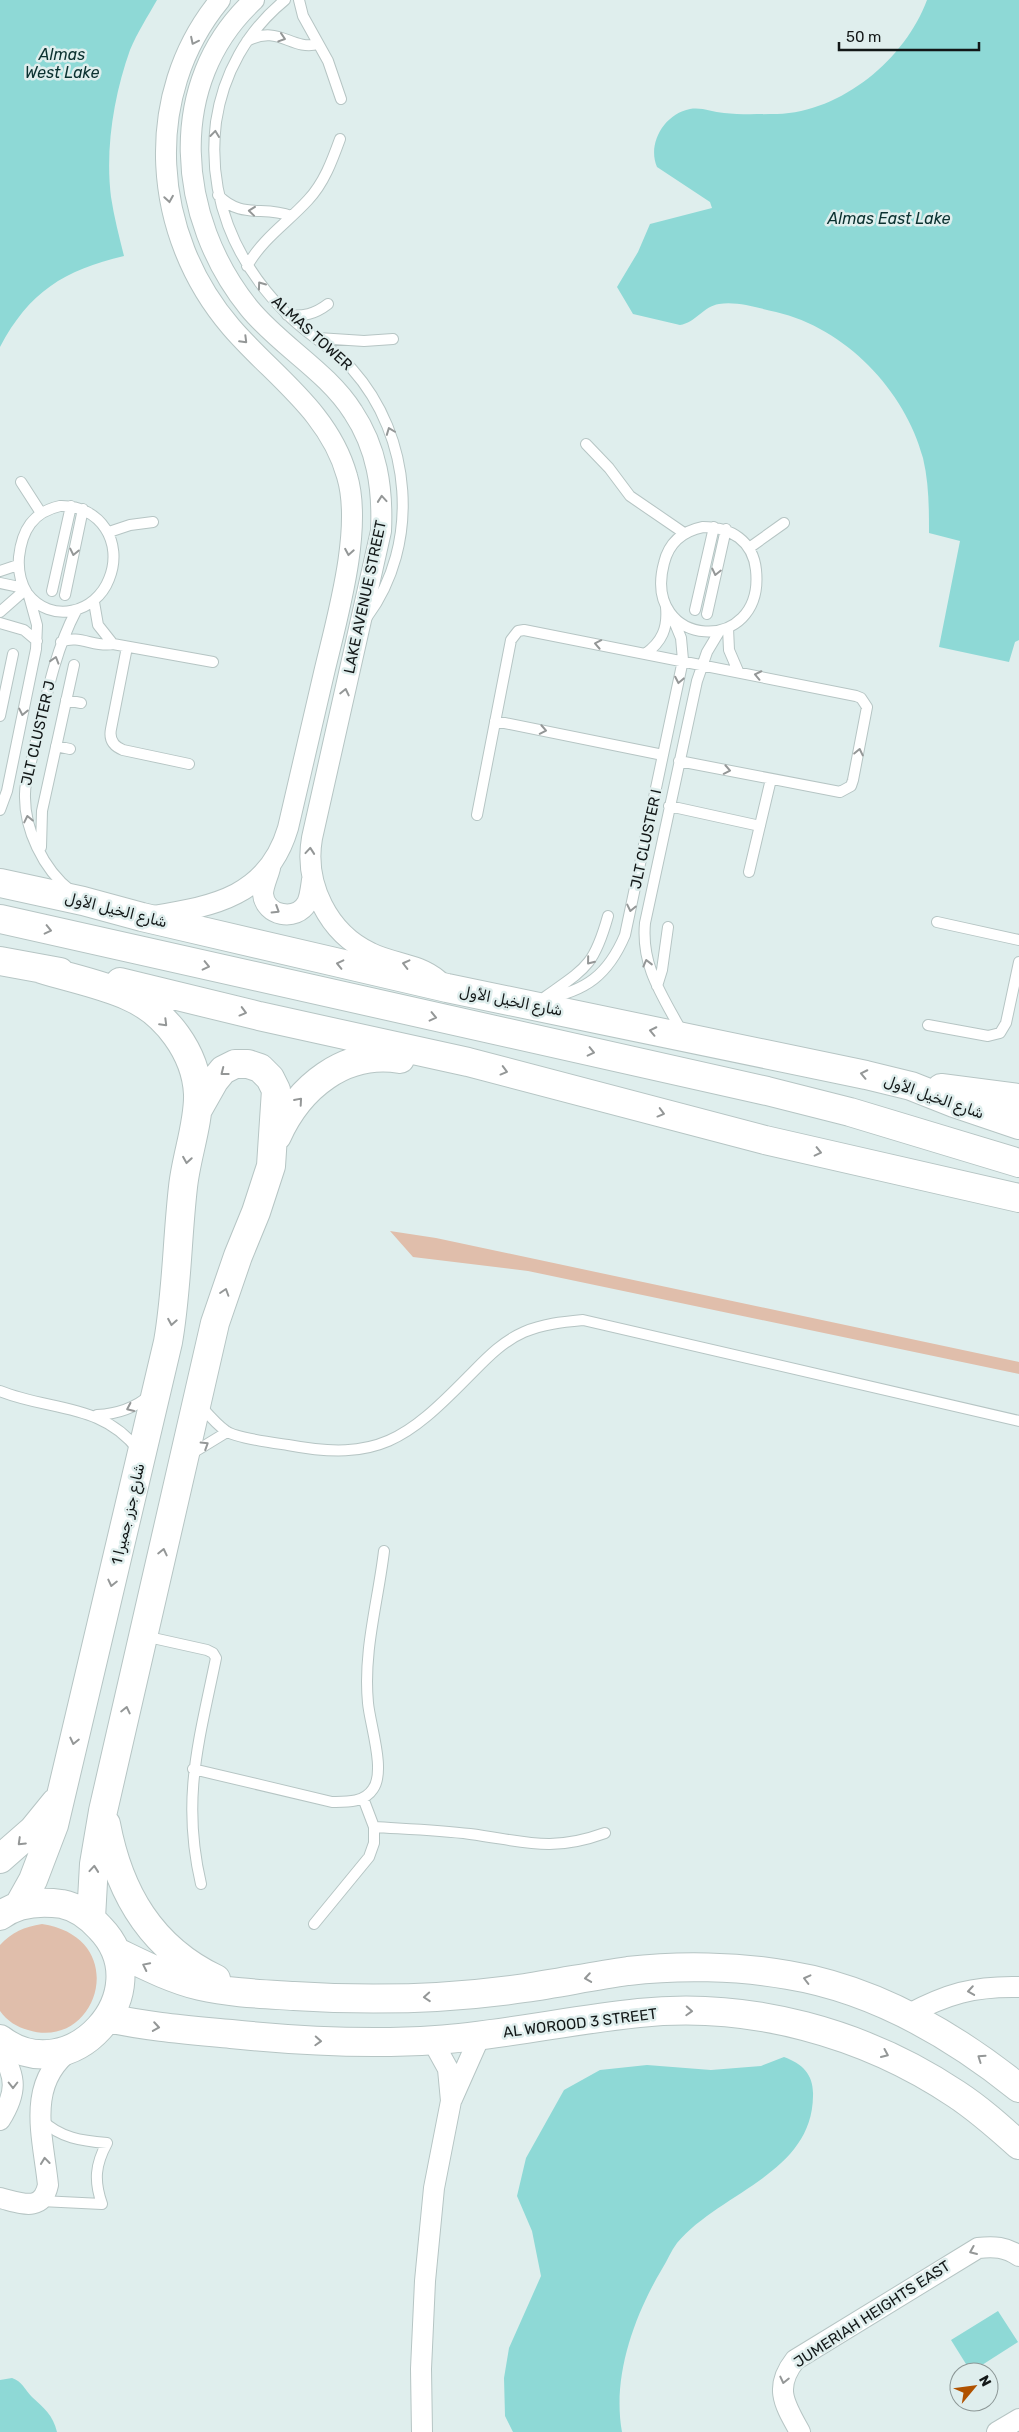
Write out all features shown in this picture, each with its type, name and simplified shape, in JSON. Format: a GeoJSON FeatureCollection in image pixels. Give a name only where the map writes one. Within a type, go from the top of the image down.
{"type":"FeatureCollection","features":[{"type":"Feature","properties":{"kind":"street","name":"LAKE AVENUE STREET"},"geometry":{"type":"LineString","coordinates":[[142,917],[189,910],[216,903],[251,886],[270,868],[281,849],[288,828],[338,612],[353,525],[352,500],[348,476],[326,430],[282,377],[231,327],[206,294],[186,257],[172,217],[166,176],[167,134],[174,93],[197,35],[220,0]]}},
{"type":"Feature","properties":{"kind":"street","name":"LAKE AVENUE STREET"},"geometry":{"type":"LineString","coordinates":[[254,0],[217,46],[205,71],[195,100],[191,134],[192,172],[198,209],[210,245],[228,279],[250,309],[320,375],[352,411],[365,433],[374,456],[382,497],[381,531],[312,838],[310,852],[312,880],[307,903],[292,915],[273,911],[266,903],[264,894],[270,868]]}},
{"type":"Feature","properties":{"kind":"street","name":"LAKE AVENUE STREET"},"geometry":{"type":"LineString","coordinates":[[312,880],[330,918],[349,939],[377,956],[425,970],[447,988]]}},
{"type":"Feature","properties":{"kind":"street","name":"شارع الخيل الأول"},"geometry":{"type":"LineString","coordinates":[[0,883],[447,988],[532,1002],[684,1038],[911,1086],[1019,1125]]}},
{"type":"Feature","properties":{"kind":"street","name":"شارع الخيل الأول"},"geometry":{"type":"LineString","coordinates":[[0,919],[767,1091],[850,1112],[1019,1163]]}},
{"type":"Feature","properties":{"kind":"street"},"geometry":{"type":"LineString","coordinates":[[0,961],[118,982],[258,1016],[468,1062],[765,1140],[1019,1198]]}},
{"type":"Feature","properties":{"kind":"street"},"geometry":{"type":"LineString","coordinates":[[41,969],[129,996],[150,1009],[174,1033],[189,1057],[195,1075],[197,1113]]}},
{"type":"Feature","properties":{"kind":"street"},"geometry":{"type":"LineString","coordinates":[[274,1142],[284,1120],[298,1101],[316,1083],[350,1062],[381,1056],[442,1066],[461,1065],[468,1062]]}},
{"type":"Feature","properties":{"kind":"street"},"geometry":{"type":"LineString","coordinates":[[91,1918],[94,1864],[103,1811],[215,1323],[264,1189],[274,1142],[276,1090],[270,1078],[260,1068],[248,1064],[235,1064],[223,1070],[214,1081],[197,1113]]}},
{"type":"Feature","properties":{"kind":"street"},"geometry":{"type":"LineString","coordinates":[[911,1086],[953,1088],[1019,1098]]}},
{"type":"Feature","properties":{"kind":"street","name":"شارع جزر جميرا 1"},"geometry":{"type":"LineString","coordinates":[[10,1910],[45,1852],[61,1796],[142,1456],[174,1312],[183,1186],[197,1113]]}},
{"type":"Feature","properties":{"kind":"street"},"geometry":{"type":"LineString","coordinates":[[0,1859],[33,1830],[61,1796]]}},
{"type":"Feature","properties":{"kind":"street"},"geometry":{"type":"LineString","coordinates":[[103,1811],[118,1874],[130,1899],[145,1922],[163,1942],[184,1960],[207,1975],[245,1993]]}},
{"type":"Feature","properties":{"kind":"street"},"geometry":{"type":"LineString","coordinates":[[0,2198],[27,2204],[41,2201],[48,2185],[41,2119],[41,2093],[45,2080],[51,2068],[72,2049],[93,2037],[108,2018],[118,1998],[120,1976],[117,1952],[106,1934],[91,1918],[69,1906],[44,1901],[10,1910]]}},
{"type":"Feature","properties":{"kind":"street"},"geometry":{"type":"LineString","coordinates":[[117,1952],[158,1972],[200,1986],[245,1993],[360,1999],[424,1998],[524,1988],[629,1971],[698,1969],[759,1971],[790,1975],[854,1994],[907,2015],[976,2056],[1019,2088]]}},
{"type":"Feature","properties":{"kind":"street"},"geometry":{"type":"LineString","coordinates":[[600,2019],[612,2011],[621,2000],[627,1988],[629,1971]]}},
{"type":"Feature","properties":{"kind":"street"},"geometry":{"type":"LineString","coordinates":[[907,2015],[952,1994],[1002,1987],[1019,1987]]}},
{"type":"Feature","properties":{"kind":"street","name":"AL WOROOD 3 STREET"},"geometry":{"type":"LineString","coordinates":[[108,2018],[163,2028],[321,2041],[432,2040],[480,2036],[640,2013],[680,2011],[761,2017],[840,2036],[877,2050],[922,2072],[958,2095],[1019,2145]]}},
{"type":"Feature","properties":{"kind":"street"},"geometry":{"type":"LineString","coordinates":[[422,2432],[421,2369],[426,2272],[434,2188],[451,2101],[480,2036]]}},
{"type":"Feature","properties":{"kind":"street"},"geometry":{"type":"LineString","coordinates":[[0,2039],[24,2051],[48,2054],[72,2049]]}},
{"type":"Feature","properties":{"kind":"street"},"geometry":{"type":"LineString","coordinates":[[432,2040],[448,2069],[451,2101]]}},
{"type":"Feature","properties":{"kind":"street"},"geometry":{"type":"LineString","coordinates":[[0,2050],[12,2076],[13,2091],[10,2105],[0,2120]]}},
{"type":"Feature","properties":{"kind":"street","name":"JUMERIAH HEIGHTS EAST"},"geometry":{"type":"LineString","coordinates":[[800,2432],[782,2397],[782,2383],[787,2371],[795,2360],[978,2248],[992,2246],[1005,2248],[1019,2256]]}},
{"type":"Feature","properties":{"kind":"street"},"geometry":{"type":"LineString","coordinates":[[997,2432],[1019,2418]]}},
{"type":"Feature","properties":{"kind":"lane","name":"ALMAS TOWER"},"geometry":{"type":"LineString","coordinates":[[285,0],[270,12],[246,41],[233,65],[218,108],[214,142],[214,168],[218,195],[225,220],[248,266],[287,315],[318,338],[352,370],[369,391],[384,416],[395,444],[401,473],[403,502],[401,532],[390,577],[378,601],[360,626]]}},
{"type":"Feature","properties":{"kind":"lane"},"geometry":{"type":"LineString","coordinates":[[299,0],[304,16],[328,62],[341,99]]}},
{"type":"Feature","properties":{"kind":"lane"},"geometry":{"type":"LineString","coordinates":[[246,41],[255,37],[275,35],[302,46],[318,44]]}},
{"type":"Feature","properties":{"kind":"lane"},"geometry":{"type":"LineString","coordinates":[[248,266],[266,239],[308,200],[322,183],[340,139]]}},
{"type":"Feature","properties":{"kind":"lane"},"geometry":{"type":"LineString","coordinates":[[218,195],[226,204],[239,210],[252,212],[274,211],[291,216]]}},
{"type":"Feature","properties":{"kind":"lane"},"geometry":{"type":"LineString","coordinates":[[287,315],[296,316],[313,313],[328,304]]}},
{"type":"Feature","properties":{"kind":"lane"},"geometry":{"type":"LineString","coordinates":[[318,338],[364,341],[393,339]]}},
{"type":"Feature","properties":{"kind":"lane"},"geometry":{"type":"LineString","coordinates":[[586,444],[609,468],[630,496],[684,533],[703,526],[714,527],[735,534],[749,548],[784,523]]}},
{"type":"Feature","properties":{"kind":"lane"},"geometry":{"type":"LineString","coordinates":[[0,583],[26,591],[39,604],[50,610],[76,611],[94,602],[106,587],[112,573],[114,556],[109,532],[102,522],[83,509],[71,506],[60,506],[41,512],[21,482]]}},
{"type":"Feature","properties":{"kind":"lane"},"geometry":{"type":"LineString","coordinates":[[52,591],[71,506]]}},
{"type":"Feature","properties":{"kind":"lane"},"geometry":{"type":"LineString","coordinates":[[65,595],[83,509]]}},
{"type":"Feature","properties":{"kind":"lane","name":"JLT CLUSTER J"},"geometry":{"type":"LineString","coordinates":[[0,810],[5,778],[37,641],[36,625],[18,565],[20,544],[24,530],[41,512]]}},
{"type":"Feature","properties":{"kind":"lane"},"geometry":{"type":"LineString","coordinates":[[109,532],[130,525],[153,522]]}},
{"type":"Feature","properties":{"kind":"lane"},"geometry":{"type":"LineString","coordinates":[[694,610],[714,527]]}},
{"type":"Feature","properties":{"kind":"lane"},"geometry":{"type":"LineString","coordinates":[[707,614],[726,530]]}},
{"type":"Feature","properties":{"kind":"lane","name":"JLT CLUSTER I"},"geometry":{"type":"LineString","coordinates":[[532,1002],[562,996],[580,989],[595,979],[618,952],[627,928],[682,660],[681,638],[666,606],[661,589],[663,564],[667,551],[684,533]]}},
{"type":"Feature","properties":{"kind":"lane","name":"JLT CLUSTER I"},"geometry":{"type":"LineString","coordinates":[[684,1038],[657,986],[646,959],[644,938],[697,681],[703,664],[724,630],[744,616],[755,594],[755,562],[749,548]]}},
{"type":"Feature","properties":{"kind":"lane"},"geometry":{"type":"LineString","coordinates":[[0,570],[18,565]]}},
{"type":"Feature","properties":{"kind":"lane"},"geometry":{"type":"LineString","coordinates":[[0,612],[26,591]]}},
{"type":"Feature","properties":{"kind":"lane"},"geometry":{"type":"LineString","coordinates":[[94,602],[98,625],[113,644]]}},
{"type":"Feature","properties":{"kind":"lane"},"geometry":{"type":"LineString","coordinates":[[645,654],[654,647],[666,628],[666,606]]}},
{"type":"Feature","properties":{"kind":"lane","name":"JLT CLUSTER J"},"geometry":{"type":"LineString","coordinates":[[76,611],[61,642],[54,664],[25,792],[28,822],[41,855],[67,888],[83,901]]}},
{"type":"Feature","properties":{"kind":"lane","name":"JLT CLUSTER I"},"geometry":{"type":"LineString","coordinates":[[672,616],[682,625],[693,630],[706,633],[724,630]]}},
{"type":"Feature","properties":{"kind":"lane"},"geometry":{"type":"LineString","coordinates":[[0,623],[24,630],[37,641]]}},
{"type":"Feature","properties":{"kind":"lane"},"geometry":{"type":"LineString","coordinates":[[477,815],[511,640],[518,632],[530,630],[856,696],[861,698],[867,707],[853,780],[846,790],[834,791],[680,761]]}},
{"type":"Feature","properties":{"kind":"lane"},"geometry":{"type":"LineString","coordinates":[[724,630],[729,650],[738,671]]}},
{"type":"Feature","properties":{"kind":"lane"},"geometry":{"type":"LineString","coordinates":[[61,642],[75,639],[105,646],[113,644],[127,646],[214,662]]}},
{"type":"Feature","properties":{"kind":"lane"},"geometry":{"type":"LineString","coordinates":[[127,646],[111,729],[111,740],[118,748],[189,764]]}},
{"type":"Feature","properties":{"kind":"lane"},"geometry":{"type":"LineString","coordinates":[[0,716],[3,685],[12,654]]}},
{"type":"Feature","properties":{"kind":"lane"},"geometry":{"type":"LineString","coordinates":[[41,855],[40,823],[74,665]]}},
{"type":"Feature","properties":{"kind":"lane"},"geometry":{"type":"LineString","coordinates":[[66,700],[81,703]]}},
{"type":"Feature","properties":{"kind":"lane"},"geometry":{"type":"LineString","coordinates":[[495,720],[663,755]]}},
{"type":"Feature","properties":{"kind":"lane"},"geometry":{"type":"LineString","coordinates":[[56,746],[70,749]]}},
{"type":"Feature","properties":{"kind":"lane"},"geometry":{"type":"LineString","coordinates":[[749,872],[771,779]]}},
{"type":"Feature","properties":{"kind":"lane"},"geometry":{"type":"LineString","coordinates":[[670,806],[760,826]]}},
{"type":"Feature","properties":{"kind":"lane"},"geometry":{"type":"LineString","coordinates":[[532,1002],[588,965],[600,946],[608,916]]}},
{"type":"Feature","properties":{"kind":"lane"},"geometry":{"type":"LineString","coordinates":[[936,922],[1019,940]]}},
{"type":"Feature","properties":{"kind":"lane"},"geometry":{"type":"LineString","coordinates":[[657,986],[662,970],[668,927]]}},
{"type":"Feature","properties":{"kind":"lane"},"geometry":{"type":"LineString","coordinates":[[928,1025],[988,1036],[1000,1033],[1006,1023],[1019,962]]}},
{"type":"Feature","properties":{"kind":"lane"},"geometry":{"type":"LineString","coordinates":[[197,1402],[226,1432],[316,1450],[343,1452],[378,1446],[410,1431],[439,1408],[496,1349],[523,1332],[551,1323],[583,1320],[1019,1422]]}},
{"type":"Feature","properties":{"kind":"lane"},"geometry":{"type":"LineString","coordinates":[[96,1415],[119,1412],[131,1408],[141,1402],[158,1385]]}},
{"type":"Feature","properties":{"kind":"lane"},"geometry":{"type":"LineString","coordinates":[[0,1391],[96,1415],[126,1436],[142,1456]]}},
{"type":"Feature","properties":{"kind":"lane"},"geometry":{"type":"LineString","coordinates":[[184,1458],[226,1432]]}},
{"type":"Feature","properties":{"kind":"lane"},"geometry":{"type":"LineString","coordinates":[[194,1768],[332,1802],[350,1802],[363,1798],[374,1789],[378,1775],[368,1703],[367,1662],[384,1551]]}},
{"type":"Feature","properties":{"kind":"lane"},"geometry":{"type":"LineString","coordinates":[[144,1636],[207,1650],[213,1653],[216,1658],[194,1768],[191,1815],[195,1854],[201,1884]]}},
{"type":"Feature","properties":{"kind":"lane"},"geometry":{"type":"LineString","coordinates":[[314,1924],[369,1857],[374,1843],[374,1826],[363,1798]]}},
{"type":"Feature","properties":{"kind":"lane"},"geometry":{"type":"LineString","coordinates":[[374,1826],[437,1830],[556,1846],[581,1842],[605,1833]]}},
{"type":"Feature","properties":{"kind":"lane"},"geometry":{"type":"LineString","coordinates":[[41,2119],[52,2130],[64,2136],[107,2143],[99,2157],[96,2172],[97,2189],[102,2204],[41,2201]]}},
{"type":"Feature","properties":{"kind":"shaded area"},"geometry":{"type":"Polygon","coordinates":[[[390,1231],[436,1238],[1019,1362],[1019,1374],[528,1271],[413,1257],[390,1231]]]}},
{"type":"Feature","properties":{"kind":"shaded area"},"geometry":{"type":"Polygon","coordinates":[[[42,1924],[70,1933],[88,1950],[96,1969],[95,1990],[87,2010],[73,2025],[52,2032],[28,2030],[20,2027],[9,2021],[0,2011],[0,1945],[19,1931],[42,1924]]]}},
{"type":"Feature","properties":{"kind":"water","name":"Almas West Lake"},"geometry":{"type":"Polygon","coordinates":[[[0,0],[157,0],[130,50],[119,85],[112,122],[109,179],[115,219],[124,256],[83,268],[50,286],[23,312],[0,347],[0,0]]]}},
{"type":"Feature","properties":{"kind":"water","name":"Almas East Lake"},"geometry":{"type":"Polygon","coordinates":[[[927,0],[1019,0],[1019,640],[1015,642],[1009,662],[939,647],[960,541],[929,533],[929,505],[923,458],[914,433],[902,409],[887,386],[869,366],[848,347],[826,332],[801,320],[776,312],[726,303],[714,305],[685,324],[680,325],[633,314],[617,287],[638,252],[650,224],[712,208],[710,202],[657,167],[654,149],[656,140],[665,123],[672,117],[690,109],[703,109],[730,114],[777,114],[801,111],[825,104],[847,93],[887,61],[917,22],[927,0]]]}},
{"type":"Feature","properties":{"kind":"water"},"geometry":{"type":"Polygon","coordinates":[[[784,2057],[802,2067],[812,2082],[813,2096],[809,2123],[797,2145],[781,2163],[761,2180],[695,2225],[673,2249],[652,2287],[634,2327],[628,2347],[620,2390],[622,2432],[513,2432],[505,2416],[504,2378],[509,2348],[541,2276],[532,2231],[517,2196],[526,2158],[564,2090],[600,2070],[647,2065],[711,2070],[761,2066],[784,2057]]]}},
{"type":"Feature","properties":{"kind":"water"},"geometry":{"type":"Polygon","coordinates":[[[998,2311],[1018,2342],[987,2362],[965,2362],[951,2340],[998,2311]]]}},
{"type":"Feature","properties":{"kind":"water"},"geometry":{"type":"Polygon","coordinates":[[[12,2378],[21,2383],[48,2412],[57,2432],[0,2432],[0,2380],[12,2378]]]}}]}
